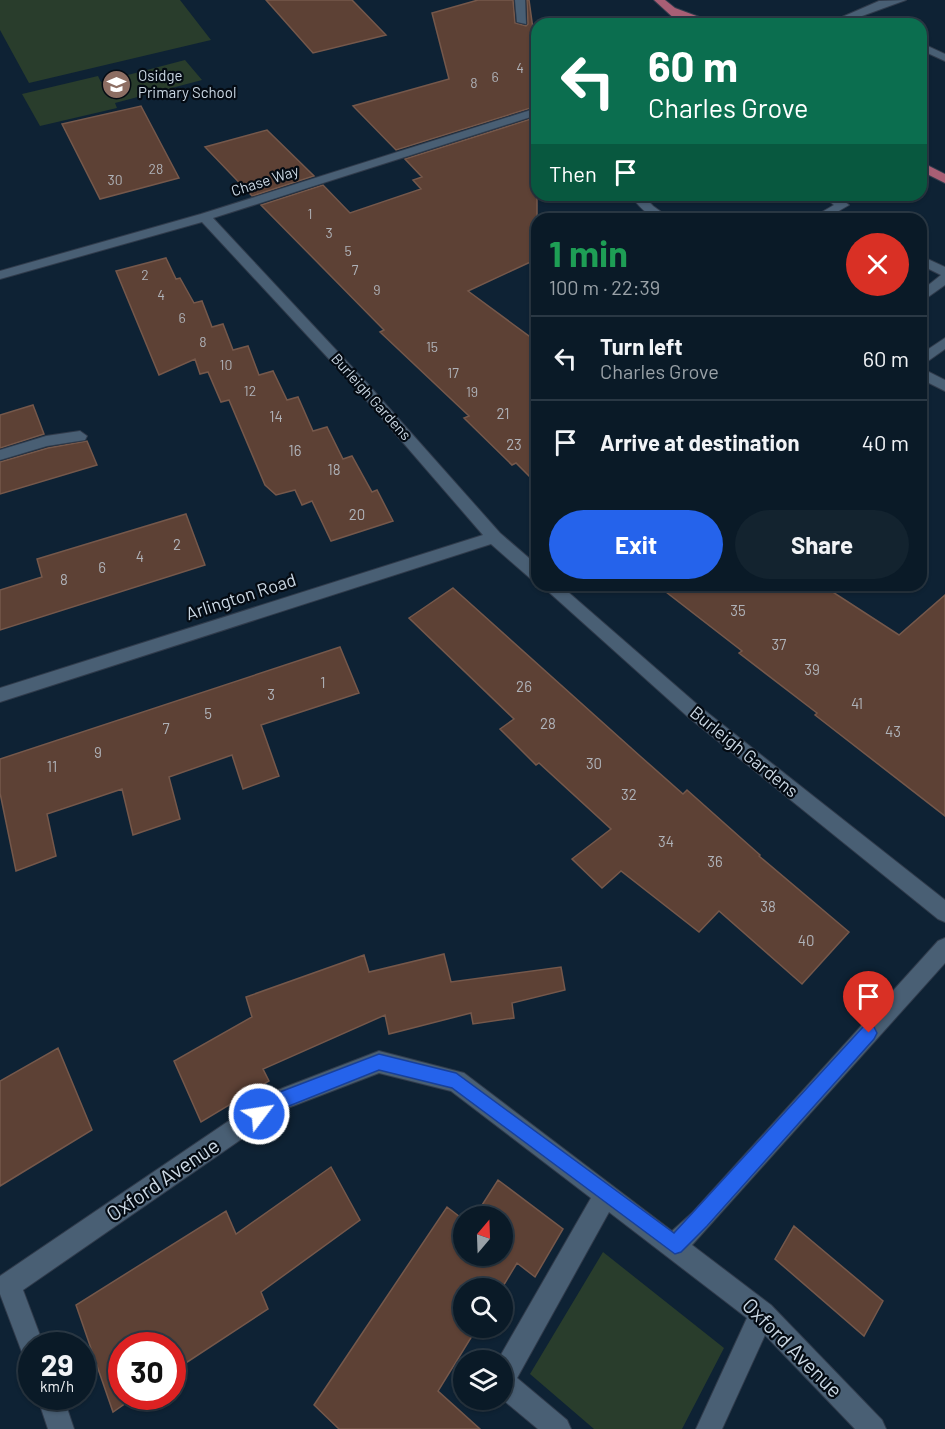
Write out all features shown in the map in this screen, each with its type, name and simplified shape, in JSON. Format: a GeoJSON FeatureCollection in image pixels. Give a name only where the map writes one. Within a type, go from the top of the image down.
{"type":"FeatureCollection","features":[{"type":"Feature","properties":{"kind":"main road"},"geometry":{"type":"LineString","coordinates":[[659,0],[681,18]]}},
{"type":"Feature","properties":{"kind":"main road"},"geometry":{"type":"LineString","coordinates":[[673,11],[695,18]]}},
{"type":"Feature","properties":{"kind":"main road"},"geometry":{"type":"LineString","coordinates":[[927,169],[945,179]]}},
{"type":"Feature","properties":{"kind":"street"},"geometry":{"type":"LineString","coordinates":[[520,0],[522,22]]}},
{"type":"Feature","properties":{"kind":"street"},"geometry":{"type":"LineString","coordinates":[[846,18],[883,3],[901,0]]}},
{"type":"Feature","properties":{"kind":"street"},"geometry":{"type":"LineString","coordinates":[[866,18],[901,0]]}},
{"type":"Feature","properties":{"kind":"street"},"geometry":{"type":"LineString","coordinates":[[927,49],[945,58]]}},
{"type":"Feature","properties":{"kind":"street","name":"Chase Way"},"geometry":{"type":"LineString","coordinates":[[0,275],[205,217],[531,113]]}},
{"type":"Feature","properties":{"kind":"street"},"geometry":{"type":"LineString","coordinates":[[642,201],[656,213]]}},
{"type":"Feature","properties":{"kind":"street"},"geometry":{"type":"LineString","coordinates":[[828,213],[843,205],[837,201]]}},
{"type":"Feature","properties":{"kind":"street","name":"Burleigh Gardens"},"geometry":{"type":"LineString","coordinates":[[205,217],[360,384],[494,537],[531,570]]}},
{"type":"Feature","properties":{"kind":"street"},"geometry":{"type":"LineString","coordinates":[[927,263],[945,272]]}},
{"type":"Feature","properties":{"kind":"street"},"geometry":{"type":"LineString","coordinates":[[927,293],[945,278]]}},
{"type":"Feature","properties":{"kind":"street"},"geometry":{"type":"LineString","coordinates":[[927,356],[945,342]]}},
{"type":"Feature","properties":{"kind":"street"},"geometry":{"type":"LineString","coordinates":[[927,376],[945,386]]}},
{"type":"Feature","properties":{"kind":"street"},"geometry":{"type":"LineString","coordinates":[[0,455],[46,441],[80,436]]}},
{"type":"Feature","properties":{"kind":"street","name":"Arlington Road"},"geometry":{"type":"LineString","coordinates":[[0,695],[494,537]]}},
{"type":"Feature","properties":{"kind":"street","name":"Burleigh Gardens"},"geometry":{"type":"LineString","coordinates":[[556,591],[693,711],[945,912]]}},
{"type":"Feature","properties":{"kind":"street"},"geometry":{"type":"LineString","coordinates":[[675,1245],[701,1220],[945,948]]}},
{"type":"Feature","properties":{"kind":"street","name":"Oxford Avenue"},"geometry":{"type":"LineString","coordinates":[[25,1332],[5,1288],[278,1101],[379,1062],[456,1081],[675,1245],[762,1314],[873,1429]]}},
{"type":"Feature","properties":{"kind":"street"},"geometry":{"type":"LineString","coordinates":[[513,1360],[606,1194]]}},
{"type":"Feature","properties":{"kind":"street"},"geometry":{"type":"LineString","coordinates":[[709,1429],[762,1314]]}},
{"type":"Feature","properties":{"kind":"street"},"geometry":{"type":"LineString","coordinates":[[513,1390],[558,1429]]}},
{"type":"Feature","properties":{"kind":"street"},"geometry":{"type":"LineString","coordinates":[[55,1410],[61,1429]]}},
{"type":"Feature","properties":{"kind":"green space"},"geometry":{"type":"Polygon","coordinates":[[[0,0],[180,0],[211,40],[29,83],[0,30],[0,0]]]}},
{"type":"Feature","properties":{"kind":"green space"},"geometry":{"type":"Polygon","coordinates":[[[185,60],[202,80],[115,103],[117,108],[40,126],[22,94],[98,76],[101,82],[185,60]]]}},
{"type":"Feature","properties":{"kind":"green space"},"geometry":{"type":"Polygon","coordinates":[[[603,1252],[724,1348],[682,1429],[594,1429],[530,1374],[603,1252]]]}},
{"type":"Feature","properties":{"kind":"building"},"geometry":{"type":"Polygon","coordinates":[[[266,0],[352,0],[386,35],[313,53],[266,0]]]}},
{"type":"Feature","properties":{"kind":"building"},"geometry":{"type":"Polygon","coordinates":[[[478,0],[513,0],[515,23],[526,26],[528,24],[527,0],[529,0],[531,18],[531,108],[396,150],[353,106],[449,79],[432,13],[478,0]]]}},
{"type":"Feature","properties":{"kind":"building"},"geometry":{"type":"Polygon","coordinates":[[[141,106],[179,178],[100,199],[62,124],[141,106]]]}},
{"type":"Feature","properties":{"kind":"building"},"geometry":{"type":"Polygon","coordinates":[[[531,119],[531,201],[537,201],[537,213],[531,213],[531,262],[468,291],[531,338],[531,478],[516,463],[512,465],[464,418],[469,416],[380,332],[384,330],[261,205],[323,185],[350,213],[421,189],[413,180],[422,177],[405,159],[531,119]]]}},
{"type":"Feature","properties":{"kind":"building"},"geometry":{"type":"Polygon","coordinates":[[[267,130],[314,176],[252,196],[205,147],[267,130]]]}},
{"type":"Feature","properties":{"kind":"building"},"geometry":{"type":"Polygon","coordinates":[[[166,258],[176,279],[180,278],[194,303],[202,301],[212,327],[223,324],[233,350],[248,346],[259,375],[273,371],[287,400],[298,397],[313,431],[327,427],[343,459],[352,456],[372,492],[377,490],[393,521],[331,541],[312,501],[302,505],[295,490],[276,495],[265,485],[229,400],[221,402],[208,372],[200,374],[195,359],[159,375],[116,271],[166,258]]]}},
{"type":"Feature","properties":{"kind":"building"},"geometry":{"type":"Polygon","coordinates":[[[33,405],[44,434],[0,448],[0,415],[33,405]]]}},
{"type":"Feature","properties":{"kind":"building"},"geometry":{"type":"Polygon","coordinates":[[[87,441],[97,465],[0,494],[0,462],[48,448],[87,441]]]}},
{"type":"Feature","properties":{"kind":"building"},"geometry":{"type":"Polygon","coordinates":[[[186,514],[205,565],[0,630],[0,590],[42,577],[37,559],[186,514]]]}},
{"type":"Feature","properties":{"kind":"building"},"geometry":{"type":"Polygon","coordinates":[[[453,588],[683,794],[687,790],[759,856],[849,932],[802,984],[719,911],[699,932],[621,871],[602,888],[572,859],[611,829],[539,763],[536,765],[500,729],[514,719],[409,618],[453,588]]]}},
{"type":"Feature","properties":{"kind":"building"},"geometry":{"type":"Polygon","coordinates":[[[665,591],[831,591],[899,635],[945,595],[945,816],[815,715],[817,713],[739,653],[742,651],[665,591]]]}},
{"type":"Feature","properties":{"kind":"building"},"geometry":{"type":"Polygon","coordinates":[[[340,647],[359,693],[261,725],[279,776],[243,789],[232,755],[169,777],[180,819],[133,835],[122,789],[47,814],[56,856],[16,871],[0,793],[0,759],[340,647]]]}},
{"type":"Feature","properties":{"kind":"building"},"geometry":{"type":"Polygon","coordinates":[[[444,954],[451,982],[561,967],[565,990],[512,1003],[514,1018],[473,1024],[471,1013],[389,1034],[385,1015],[263,1069],[269,1081],[201,1122],[174,1061],[252,1017],[246,997],[364,955],[369,972],[444,954]]]}},
{"type":"Feature","properties":{"kind":"building"},"geometry":{"type":"Polygon","coordinates":[[[58,1048],[92,1130],[0,1186],[0,1081],[58,1048]]]}},
{"type":"Feature","properties":{"kind":"building"},"geometry":{"type":"Polygon","coordinates":[[[331,1167],[360,1220],[261,1292],[268,1309],[186,1363],[186,1332],[108,1332],[108,1398],[96,1363],[96,1332],[85,1332],[76,1305],[226,1211],[236,1234],[331,1167]]]}},
{"type":"Feature","properties":{"kind":"building"},"geometry":{"type":"Polygon","coordinates":[[[498,1180],[563,1229],[535,1277],[517,1263],[508,1278],[453,1278],[453,1338],[471,1338],[463,1350],[453,1350],[453,1367],[438,1391],[453,1405],[453,1410],[459,1410],[480,1429],[339,1429],[314,1405],[447,1207],[453,1212],[453,1266],[513,1266],[513,1206],[481,1206],[498,1180]]]}},
{"type":"Feature","properties":{"kind":"building"},"geometry":{"type":"Polygon","coordinates":[[[794,1226],[883,1301],[864,1336],[775,1259],[794,1226]]]}},
{"type":"Feature","properties":{"kind":"place","name":"Osidge Primary School"},"geometry":{"type":"Point","coordinates":[117,85]}},
{"type":"Feature","properties":{"kind":"route"},"geometry":{"type":"LineString","coordinates":[[259,1114],[278,1101],[379,1062],[456,1081],[675,1245],[701,1220],[869,1033]]}}]}
